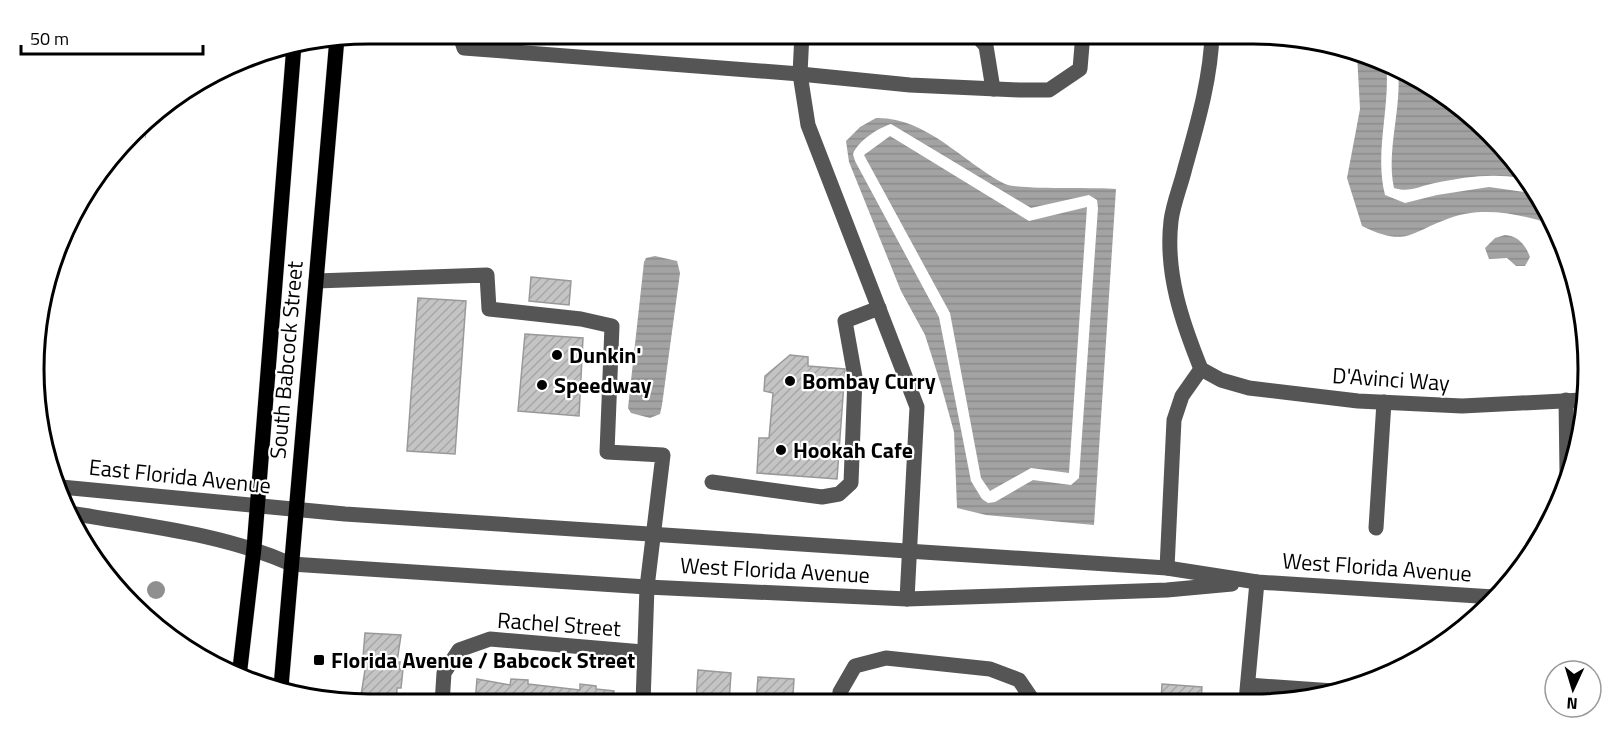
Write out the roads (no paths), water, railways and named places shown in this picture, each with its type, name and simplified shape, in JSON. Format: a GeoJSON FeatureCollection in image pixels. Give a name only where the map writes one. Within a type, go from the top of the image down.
{"type":"FeatureCollection","features":[{"type":"Feature","properties":{"kind":"main road","name":"South Babcock Street"},"geometry":{"type":"LineString","coordinates":[[281,681],[336,45]]}},
{"type":"Feature","properties":{"kind":"main road","name":"South Babcock Street"},"geometry":{"type":"LineString","coordinates":[[239,667],[254,548],[293,53]]}},
{"type":"Feature","properties":{"kind":"street"},"geometry":{"type":"LineString","coordinates":[[463,44],[464,48],[800,74],[910,85],[1049,90],[1080,69],[1082,44]]}},
{"type":"Feature","properties":{"kind":"street"},"geometry":{"type":"LineString","coordinates":[[801,44],[800,74],[808,125],[917,407],[907,599]]}},
{"type":"Feature","properties":{"kind":"street"},"geometry":{"type":"LineString","coordinates":[[984,44],[993,89]]}},
{"type":"Feature","properties":{"kind":"street"},"geometry":{"type":"LineString","coordinates":[[1167,568],[1174,420],[1182,396],[1201,369],[1178,308],[1170,242],[1171,219],[1194,138],[1212,56],[1212,44]]}},
{"type":"Feature","properties":{"kind":"street","name":"Rachel Street"},"geometry":{"type":"LineString","coordinates":[[315,281],[488,275],[489,309],[581,319],[612,326],[607,452],[663,455],[647,587],[643,694]]}},
{"type":"Feature","properties":{"kind":"street"},"geometry":{"type":"LineString","coordinates":[[712,482],[822,497],[838,495],[851,483],[855,376],[844,321],[879,308]]}},
{"type":"Feature","properties":{"kind":"street","name":"D'Avinci Way"},"geometry":{"type":"LineString","coordinates":[[1201,369],[1221,380],[1249,388],[1384,402],[1462,406],[1576,400]]}},
{"type":"Feature","properties":{"kind":"street"},"geometry":{"type":"LineString","coordinates":[[1566,400],[1567,450]]}},
{"type":"Feature","properties":{"kind":"street"},"geometry":{"type":"LineString","coordinates":[[1376,528],[1384,402]]}},
{"type":"Feature","properties":{"kind":"street","name":"East Florida Avenue"},"geometry":{"type":"LineString","coordinates":[[66,488],[295,510]]}},
{"type":"Feature","properties":{"kind":"street","name":"West Florida Avenue"},"geometry":{"type":"LineString","coordinates":[[295,510],[1167,568],[1257,582],[1484,596]]}},
{"type":"Feature","properties":{"kind":"street"},"geometry":{"type":"LineString","coordinates":[[78,514],[228,540],[291,564]]}},
{"type":"Feature","properties":{"kind":"street","name":"West Florida Avenue"},"geometry":{"type":"LineString","coordinates":[[291,564],[647,587],[907,599],[1167,590],[1257,582]]}},
{"type":"Feature","properties":{"kind":"street"},"geometry":{"type":"LineString","coordinates":[[1247,694],[1257,582]]}},
{"type":"Feature","properties":{"kind":"street","name":"Rachel Street"},"geometry":{"type":"LineString","coordinates":[[443,694],[444,673],[459,650],[490,639],[643,652]]}},
{"type":"Feature","properties":{"kind":"street"},"geometry":{"type":"LineString","coordinates":[[840,694],[855,666],[886,658],[990,669],[1019,680],[1029,694]]}},
{"type":"Feature","properties":{"kind":"street"},"geometry":{"type":"LineString","coordinates":[[1248,685],[1305,689]]}},
{"type":"Feature","properties":{"kind":"place","name":"Dunkin'"},"geometry":{"type":"Point","coordinates":[557,355]}},
{"type":"Feature","properties":{"kind":"place","name":"Bombay Curry"},"geometry":{"type":"Point","coordinates":[790,381]}},
{"type":"Feature","properties":{"kind":"place","name":"Speedway"},"geometry":{"type":"Point","coordinates":[542,385]}},
{"type":"Feature","properties":{"kind":"place","name":"Hookah Cafe"},"geometry":{"type":"Point","coordinates":[781,450]}},
{"type":"Feature","properties":{"kind":"place","name":"Florida Avenue / Babcock Street"},"geometry":{"type":"Point","coordinates":[319,660]}}]}
